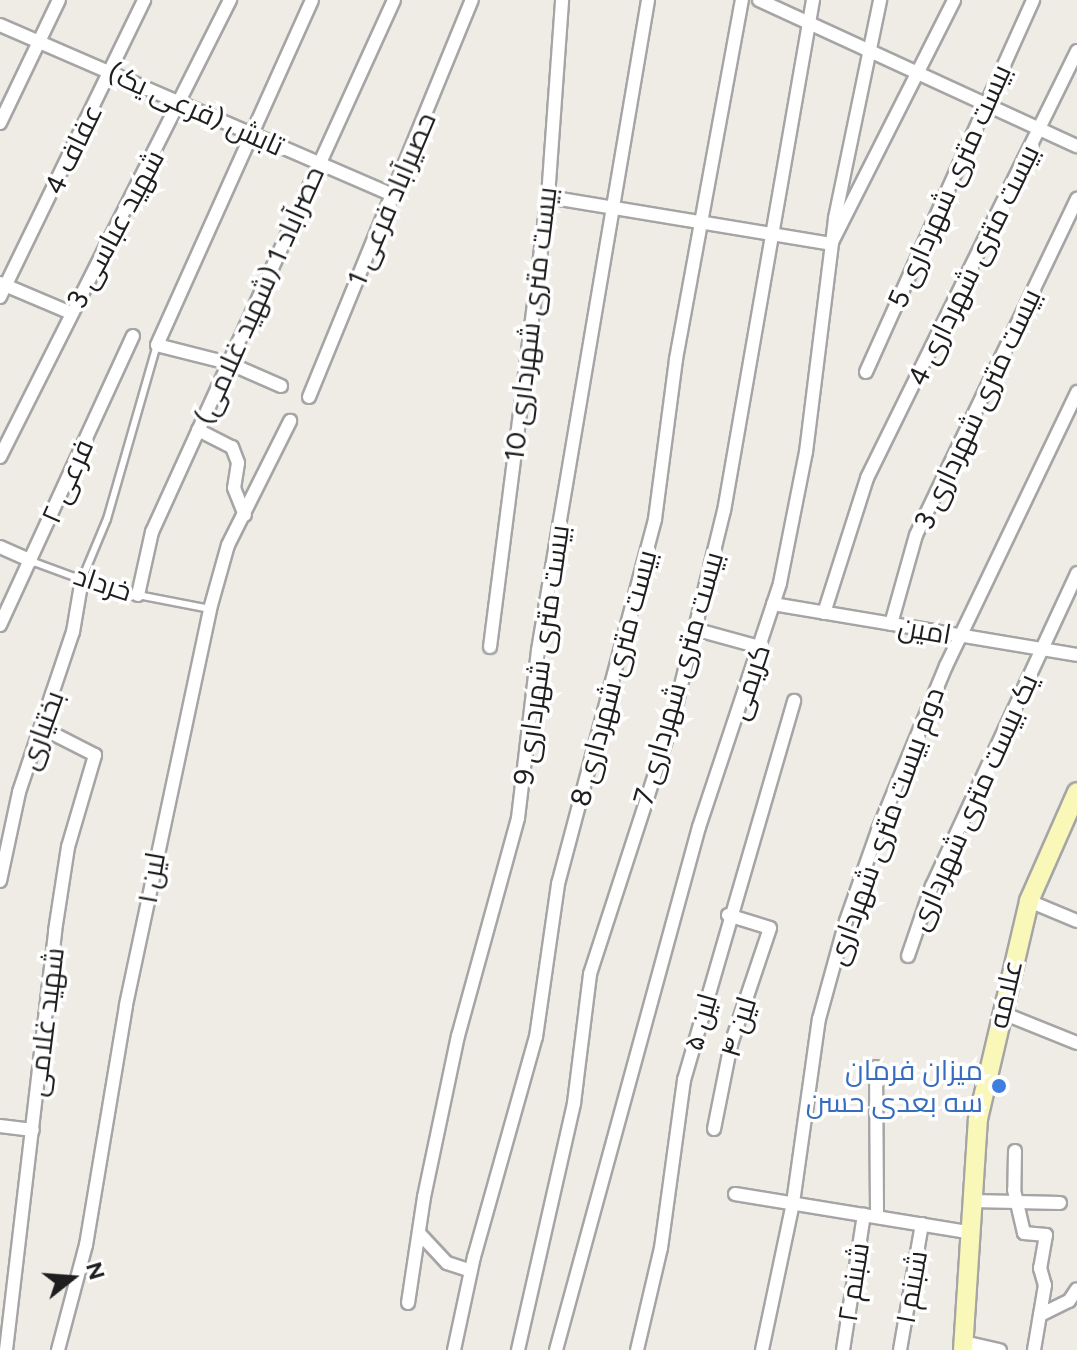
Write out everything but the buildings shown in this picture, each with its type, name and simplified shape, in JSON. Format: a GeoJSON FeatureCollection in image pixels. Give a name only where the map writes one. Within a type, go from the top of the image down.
{"type":"FeatureCollection","features":[{"type":"Feature","properties":{"kind":"street"},"geometry":{"type":"LineString","coordinates":[[0,123],[59,0]]}},
{"type":"Feature","properties":{"kind":"street","name":"عفاف 4"},"geometry":{"type":"LineString","coordinates":[[2,288],[144,0]]}},
{"type":"Feature","properties":{"kind":"street","name":"شهید عباسی 3"},"geometry":{"type":"LineString","coordinates":[[0,457],[230,0]]}},
{"type":"Feature","properties":{"kind":"street"},"geometry":{"type":"LineString","coordinates":[[281,386],[228,363],[157,345],[312,0]]}},
{"type":"Feature","properties":{"kind":"street","name":"حصرآباد 1 (شهید غلامی)"},"geometry":{"type":"LineString","coordinates":[[138,595],[152,532],[394,0]]}},
{"type":"Feature","properties":{"kind":"street","name":"حصیرآباد فرعی 1"},"geometry":{"type":"LineString","coordinates":[[309,397],[472,0]]}},
{"type":"Feature","properties":{"kind":"street","name":"بیست متری شهرداری 10"},"geometry":{"type":"LineString","coordinates":[[490,647],[504,512],[524,404],[548,197],[562,0]]}},
{"type":"Feature","properties":{"kind":"street","name":"بیست متری شهرداری 9"},"geometry":{"type":"LineString","coordinates":[[408,1303],[458,1036],[518,818],[538,650],[648,0]]}},
{"type":"Feature","properties":{"kind":"street","name":"بیست متری شهرداری 8"},"geometry":{"type":"LineString","coordinates":[[454,1350],[471,1271],[536,1037],[558,884],[655,519],[676,359],[705,221],[742,0]]}},
{"type":"Feature","properties":{"kind":"street"},"geometry":{"type":"LineString","coordinates":[[759,0],[1077,146]]}},
{"type":"Feature","properties":{"kind":"street","name":"بیست متری شهرداری 7"},"geometry":{"type":"LineString","coordinates":[[518,1350],[574,1103],[590,974],[673,718],[724,511],[813,0]]}},
{"type":"Feature","properties":{"kind":"street","name":"کریمی"},"geometry":{"type":"LineString","coordinates":[[556,1350],[699,827],[773,604],[806,452],[831,244],[880,0]]}},
{"type":"Feature","properties":{"kind":"street"},"geometry":{"type":"LineString","coordinates":[[548,197],[774,232],[831,244],[954,0]]}},
{"type":"Feature","properties":{"kind":"street","name":"بیست متری شهرداری 5"},"geometry":{"type":"LineString","coordinates":[[866,372],[1033,0]]}},
{"type":"Feature","properties":{"kind":"street","name":"تابش (فرعی یک)"},"geometry":{"type":"LineString","coordinates":[[0,25],[391,194]]}},
{"type":"Feature","properties":{"kind":"street","name":"بیست متری شهرداری 4"},"geometry":{"type":"LineString","coordinates":[[824,613],[867,478],[1077,51]]}},
{"type":"Feature","properties":{"kind":"street","name":"بیست متری شهرداری 3"},"geometry":{"type":"LineString","coordinates":[[891,624],[916,535],[1077,199]]}},
{"type":"Feature","properties":{"kind":"street"},"geometry":{"type":"LineString","coordinates":[[2,288],[71,313]]}},
{"type":"Feature","properties":{"kind":"street","name":"۲ فرعی"},"geometry":{"type":"LineString","coordinates":[[0,625],[133,336]]}},
{"type":"Feature","properties":{"kind":"street","name":"دوم بیست متری شهرداری"},"geometry":{"type":"LineString","coordinates":[[762,1350],[793,1203],[826,986],[878,830],[961,636],[1077,392]]}},
{"type":"Feature","properties":{"kind":"street","name":"لین ۱"},"geometry":{"type":"LineString","coordinates":[[58,1350],[86,1245],[159,833],[210,609],[228,545],[290,421]]}},
{"type":"Feature","properties":{"kind":"street"},"geometry":{"type":"LineString","coordinates":[[198,430],[232,447],[238,463],[234,488],[245,515]]}},
{"type":"Feature","properties":{"kind":"street","name":"خرداد"},"geometry":{"type":"LineString","coordinates":[[0,547],[31,561]]}},
{"type":"Feature","properties":{"kind":"street","name":"یک بیست متری شهرداری"},"geometry":{"type":"LineString","coordinates":[[908,956],[932,886],[1077,573]]}},
{"type":"Feature","properties":{"kind":"street","name":"بختیاری"},"geometry":{"type":"LineString","coordinates":[[0,881],[19,792],[44,729],[73,632],[82,579]]}},
{"type":"Feature","properties":{"kind":"street","name":"امین"},"geometry":{"type":"LineString","coordinates":[[773,604],[1077,655]]}},
{"type":"Feature","properties":{"kind":"street"},"geometry":{"type":"LineString","coordinates":[[694,629],[760,647]]}},
{"type":"Feature","properties":{"kind":"street","name":"لین ۵"},"geometry":{"type":"LineString","coordinates":[[637,1350],[661,1248],[678,1106],[728,915],[794,701]]}},
{"type":"Feature","properties":{"kind":"street","name":"شهید غلامی"},"geometry":{"type":"LineString","coordinates":[[4,1347],[68,847],[95,755],[44,729]]}},
{"type":"Feature","properties":{"kind":"street","name":"علامه"},"geometry":{"type":"LineString","coordinates":[[964,1346],[978,1119],[1000,1012],[1029,901],[1076,797]]}},
{"type":"Feature","properties":{"kind":"street"},"geometry":{"type":"LineString","coordinates":[[1029,901],[1077,921]]}},
{"type":"Feature","properties":{"kind":"street","name":"لین ۴"},"geometry":{"type":"LineString","coordinates":[[714,1129],[731,1044],[770,928],[728,915]]}},
{"type":"Feature","properties":{"kind":"street"},"geometry":{"type":"LineString","coordinates":[[1000,1012],[1077,1043]]}},
{"type":"Feature","properties":{"kind":"street","name":"شبنم ۲"},"geometry":{"type":"LineString","coordinates":[[843,1350],[871,1216],[876,1067]]}},
{"type":"Feature","properties":{"kind":"street"},"geometry":{"type":"LineString","coordinates":[[0,1126],[33,1130]]}},
{"type":"Feature","properties":{"kind":"street"},"geometry":{"type":"LineString","coordinates":[[1015,1151],[1014,1190],[1020,1202],[1024,1233],[1046,1235],[1034,1350]]}},
{"type":"Feature","properties":{"kind":"street"},"geometry":{"type":"LineString","coordinates":[[735,1194],[972,1233]]}},
{"type":"Feature","properties":{"kind":"street"},"geometry":{"type":"LineString","coordinates":[[973,1201],[1060,1203]]}},
{"type":"Feature","properties":{"kind":"street","name":"شبنم ۱"},"geometry":{"type":"LineString","coordinates":[[900,1350],[922,1224]]}},
{"type":"Feature","properties":{"kind":"street"},"geometry":{"type":"LineString","coordinates":[[419,1233],[447,1263],[471,1271]]}},
{"type":"Feature","properties":{"kind":"street"},"geometry":{"type":"LineString","coordinates":[[1040,1315],[1069,1301],[1077,1289]]}},
{"type":"Feature","properties":{"kind":"street"},"geometry":{"type":"LineString","coordinates":[[964,1346],[1000,1350]]}},
{"type":"Feature","properties":{"kind":"lane"},"geometry":{"type":"LineString","coordinates":[[82,579],[107,519],[157,345]]}},
{"type":"Feature","properties":{"kind":"lane","name":"خرداد"},"geometry":{"type":"LineString","coordinates":[[31,561],[138,595],[210,609]]}},
{"type":"Feature","properties":{"kind":"place","name":"میزان فرمان سه بعدی حسن"},"geometry":{"type":"Point","coordinates":[999,1086]}}]}
